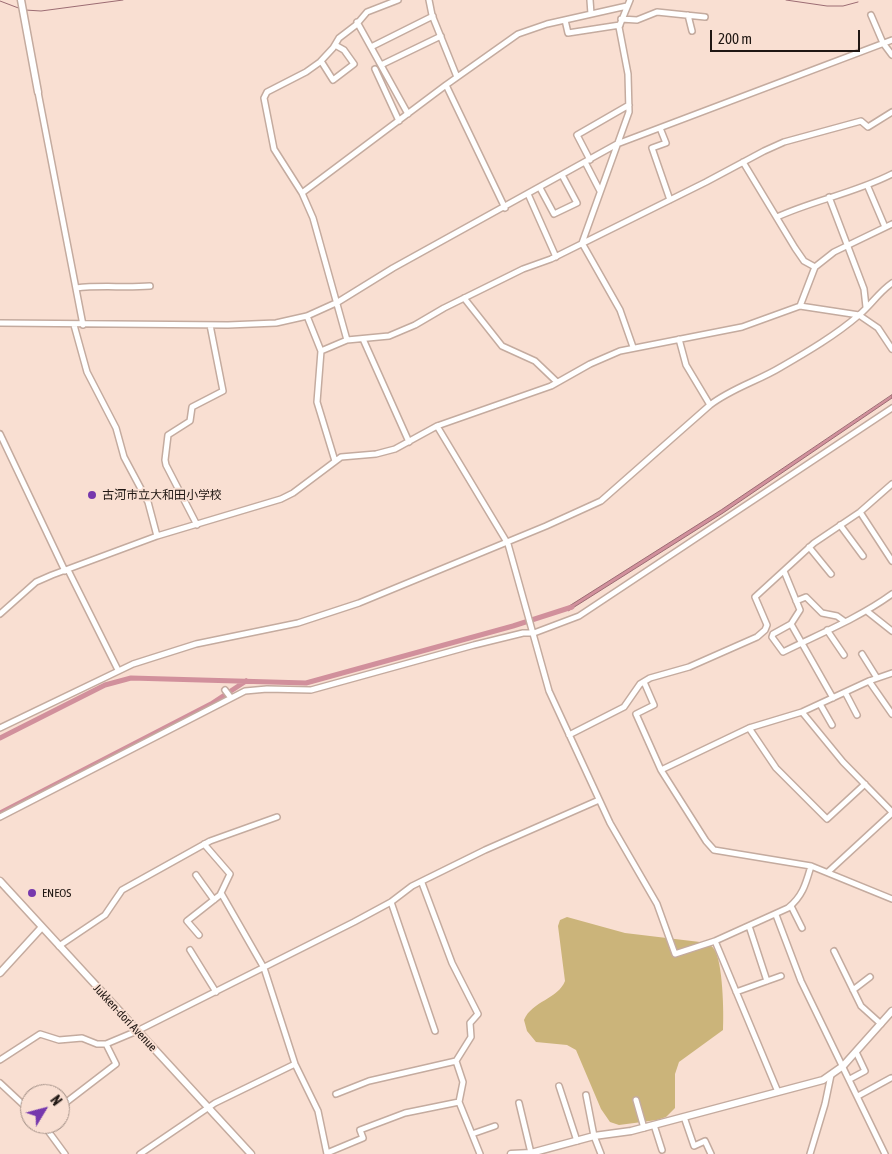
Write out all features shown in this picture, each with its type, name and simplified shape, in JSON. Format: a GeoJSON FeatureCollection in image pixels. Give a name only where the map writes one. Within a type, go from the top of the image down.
{"type":"FeatureCollection","features":[{"type":"Feature","properties":{"kind":"street"},"geometry":{"type":"LineString","coordinates":[[347,340],[338,302],[313,218],[302,193],[274,149],[264,98],[267,92],[306,72],[321,61],[367,12],[398,0]]}},
{"type":"Feature","properties":{"kind":"street"},"geometry":{"type":"LineString","coordinates":[[430,0],[433,16],[457,77]]}},
{"type":"Feature","properties":{"kind":"street"},"geometry":{"type":"LineString","coordinates":[[590,0],[592,14]]}},
{"type":"Feature","properties":{"kind":"street"},"geometry":{"type":"LineString","coordinates":[[630,0],[620,22],[628,74],[629,105],[582,243],[620,310],[633,348]]}},
{"type":"Feature","properties":{"kind":"street"},"geometry":{"type":"LineString","coordinates":[[21,2],[83,325]]}},
{"type":"Feature","properties":{"kind":"street"},"geometry":{"type":"LineString","coordinates":[[302,193],[446,85],[518,34],[564,20],[627,6]]}},
{"type":"Feature","properties":{"kind":"street"},"geometry":{"type":"LineString","coordinates":[[564,20],[568,33],[637,20],[657,12],[705,17]]}},
{"type":"Feature","properties":{"kind":"street"},"geometry":{"type":"LineString","coordinates":[[688,15],[692,31]]}},
{"type":"Feature","properties":{"kind":"street"},"geometry":{"type":"LineString","coordinates":[[871,15],[883,43],[892,55]]}},
{"type":"Feature","properties":{"kind":"street"},"geometry":{"type":"LineString","coordinates":[[371,46],[433,16]]}},
{"type":"Feature","properties":{"kind":"street"},"geometry":{"type":"LineString","coordinates":[[357,22],[408,114]]}},
{"type":"Feature","properties":{"kind":"street"},"geometry":{"type":"LineString","coordinates":[[381,65],[441,36]]}},
{"type":"Feature","properties":{"kind":"street"},"geometry":{"type":"LineString","coordinates":[[0,323],[210,325],[276,323],[307,316],[338,302],[393,268],[505,208],[617,144],[808,74],[892,40]]}},
{"type":"Feature","properties":{"kind":"street"},"geometry":{"type":"LineString","coordinates":[[321,61],[333,80],[354,64],[344,50],[335,44]]}},
{"type":"Feature","properties":{"kind":"street"},"geometry":{"type":"LineString","coordinates":[[375,69],[399,121]]}},
{"type":"Feature","properties":{"kind":"street"},"geometry":{"type":"LineString","coordinates":[[446,85],[505,208]]}},
{"type":"Feature","properties":{"kind":"street"},"geometry":{"type":"LineString","coordinates":[[600,191],[577,135],[629,105]]}},
{"type":"Feature","properties":{"kind":"street"},"geometry":{"type":"LineString","coordinates":[[321,351],[347,340],[389,336],[398,332],[524,269],[556,257],[784,142],[862,121],[868,127],[892,112]]}},
{"type":"Feature","properties":{"kind":"street"},"geometry":{"type":"LineString","coordinates":[[660,128],[666,143],[652,148],[670,200]]}},
{"type":"Feature","properties":{"kind":"street"},"geometry":{"type":"LineString","coordinates":[[743,162],[804,261],[815,267]]}},
{"type":"Feature","properties":{"kind":"street"},"geometry":{"type":"LineString","coordinates":[[777,218],[829,197],[868,187],[892,174]]}},
{"type":"Feature","properties":{"kind":"street"},"geometry":{"type":"LineString","coordinates":[[540,188],[554,214],[576,203],[562,175]]}},
{"type":"Feature","properties":{"kind":"street"},"geometry":{"type":"LineString","coordinates":[[868,187],[885,227]]}},
{"type":"Feature","properties":{"kind":"street"},"geometry":{"type":"LineString","coordinates":[[528,194],[556,257]]}},
{"type":"Feature","properties":{"kind":"street"},"geometry":{"type":"LineString","coordinates":[[829,197],[864,289],[866,307]]}},
{"type":"Feature","properties":{"kind":"street"},"geometry":{"type":"LineString","coordinates":[[800,306],[815,267],[829,255],[849,247],[892,224]]}},
{"type":"Feature","properties":{"kind":"street"},"geometry":{"type":"LineString","coordinates":[[0,728],[118,670],[174,650],[298,623],[360,603],[508,544],[601,501],[727,392],[780,368],[859,315],[881,291],[892,283]]}},
{"type":"Feature","properties":{"kind":"street"},"geometry":{"type":"LineString","coordinates":[[76,288],[93,286],[126,288],[150,286]]}},
{"type":"Feature","properties":{"kind":"street"},"geometry":{"type":"LineString","coordinates":[[464,298],[502,346],[535,361],[557,382]]}},
{"type":"Feature","properties":{"kind":"street"},"geometry":{"type":"LineString","coordinates":[[0,614],[36,582],[157,536],[281,499],[293,493],[335,461],[345,456],[386,452],[409,442],[437,426],[529,394],[557,382],[590,364],[633,348],[742,327],[800,306],[859,315],[878,328],[892,349]]}},
{"type":"Feature","properties":{"kind":"street"},"geometry":{"type":"LineString","coordinates":[[307,316],[321,351],[317,402],[335,461]]}},
{"type":"Feature","properties":{"kind":"street"},"geometry":{"type":"LineString","coordinates":[[74,325],[87,372],[116,428],[124,457],[148,502],[157,536]]}},
{"type":"Feature","properties":{"kind":"street"},"geometry":{"type":"LineString","coordinates":[[198,525],[165,460],[168,436],[190,421],[192,407],[223,391],[210,325]]}},
{"type":"Feature","properties":{"kind":"street"},"geometry":{"type":"LineString","coordinates":[[363,339],[409,442]]}},
{"type":"Feature","properties":{"kind":"street"},"geometry":{"type":"LineString","coordinates":[[679,339],[686,365],[710,405]]}},
{"type":"Feature","properties":{"kind":"street"},"geometry":{"type":"LineString","coordinates":[[0,817],[245,691],[267,689],[311,690],[474,645],[523,633],[534,633],[579,616],[892,408]]}},
{"type":"Feature","properties":{"kind":"street"},"geometry":{"type":"LineString","coordinates":[[437,426],[508,544],[549,691],[599,800],[657,904],[675,954],[715,941],[776,915],[791,906],[804,891],[811,866]]}},
{"type":"Feature","properties":{"kind":"street"},"geometry":{"type":"LineString","coordinates":[[0,434],[2,444],[118,670]]}},
{"type":"Feature","properties":{"kind":"street"},"geometry":{"type":"LineString","coordinates":[[569,735],[624,707],[644,682],[689,667],[757,637],[766,630],[767,624],[755,597],[809,548],[860,512],[892,484]]}},
{"type":"Feature","properties":{"kind":"street"},"geometry":{"type":"LineString","coordinates":[[860,512],[892,561]]}},
{"type":"Feature","properties":{"kind":"street"},"geometry":{"type":"LineString","coordinates":[[840,525],[863,556]]}},
{"type":"Feature","properties":{"kind":"street"},"geometry":{"type":"LineString","coordinates":[[809,548],[831,574]]}},
{"type":"Feature","properties":{"kind":"street"},"geometry":{"type":"LineString","coordinates":[[784,571],[800,610],[791,624],[773,634],[772,637],[782,652],[868,612],[892,594]]}},
{"type":"Feature","properties":{"kind":"street"},"geometry":{"type":"LineString","coordinates":[[796,601],[806,597],[822,612],[837,616],[844,622]]}},
{"type":"Feature","properties":{"kind":"street"},"geometry":{"type":"LineString","coordinates":[[868,612],[892,631]]}},
{"type":"Feature","properties":{"kind":"street"},"geometry":{"type":"LineString","coordinates":[[791,624],[803,642],[833,698]]}},
{"type":"Feature","properties":{"kind":"street"},"geometry":{"type":"LineString","coordinates":[[827,630],[844,655]]}},
{"type":"Feature","properties":{"kind":"street"},"geometry":{"type":"LineString","coordinates":[[862,654],[877,678]]}},
{"type":"Feature","properties":{"kind":"street"},"geometry":{"type":"LineString","coordinates":[[661,770],[749,728],[802,712],[869,681],[892,673]]}},
{"type":"Feature","properties":{"kind":"street"},"geometry":{"type":"LineString","coordinates":[[869,681],[892,714]]}},
{"type":"Feature","properties":{"kind":"street"},"geometry":{"type":"LineString","coordinates":[[644,682],[654,705],[636,714],[661,770],[706,841],[714,850],[811,866],[892,899]]}},
{"type":"Feature","properties":{"kind":"street"},"geometry":{"type":"LineString","coordinates":[[225,690],[231,698]]}},
{"type":"Feature","properties":{"kind":"street"},"geometry":{"type":"LineString","coordinates":[[845,692],[857,715]]}},
{"type":"Feature","properties":{"kind":"street"},"geometry":{"type":"LineString","coordinates":[[820,704],[832,725]]}},
{"type":"Feature","properties":{"kind":"street"},"geometry":{"type":"LineString","coordinates":[[802,712],[892,813],[828,872]]}},
{"type":"Feature","properties":{"kind":"street"},"geometry":{"type":"LineString","coordinates":[[749,728],[776,768],[827,819],[865,784]]}},
{"type":"Feature","properties":{"kind":"street"},"geometry":{"type":"LineString","coordinates":[[0,1060],[40,1034],[59,1040],[82,1038],[97,1044],[106,1044],[137,1031],[391,902],[412,886],[422,883],[485,850],[599,800]]}},
{"type":"Feature","properties":{"kind":"street"},"geometry":{"type":"LineString","coordinates":[[59,946],[105,915],[122,890],[204,844],[277,817]]}},
{"type":"Feature","properties":{"kind":"street"},"geometry":{"type":"LineString","coordinates":[[199,935],[187,920],[221,893],[230,874],[204,844]]}},
{"type":"Feature","properties":{"kind":"street"},"geometry":{"type":"LineString","coordinates":[[196,875],[214,900]]}},
{"type":"Feature","properties":{"kind":"street","name":"Jukken-dori Avenue"},"geometry":{"type":"LineString","coordinates":[[0,881],[251,1154]]}},
{"type":"Feature","properties":{"kind":"street"},"geometry":{"type":"LineString","coordinates":[[336,1094],[369,1081],[456,1061],[472,1037],[470,1023],[478,1014],[452,963],[422,883]]}},
{"type":"Feature","properties":{"kind":"street"},"geometry":{"type":"LineString","coordinates":[[221,893],[243,927],[264,968],[295,1064],[318,1111],[327,1153],[364,1138],[360,1130],[369,1126],[406,1113],[459,1102]]}},
{"type":"Feature","properties":{"kind":"street"},"geometry":{"type":"LineString","coordinates":[[391,902],[435,1031]]}},
{"type":"Feature","properties":{"kind":"street"},"geometry":{"type":"LineString","coordinates":[[791,906],[802,928]]}},
{"type":"Feature","properties":{"kind":"street"},"geometry":{"type":"LineString","coordinates":[[776,915],[801,981],[886,1154]]}},
{"type":"Feature","properties":{"kind":"street"},"geometry":{"type":"LineString","coordinates":[[749,926],[767,981]]}},
{"type":"Feature","properties":{"kind":"street"},"geometry":{"type":"LineString","coordinates":[[0,973],[42,927]]}},
{"type":"Feature","properties":{"kind":"street"},"geometry":{"type":"LineString","coordinates":[[715,941],[778,1092]]}},
{"type":"Feature","properties":{"kind":"street"},"geometry":{"type":"LineString","coordinates":[[190,950],[216,992]]}},
{"type":"Feature","properties":{"kind":"street"},"geometry":{"type":"LineString","coordinates":[[834,951],[861,1006],[881,1024]]}},
{"type":"Feature","properties":{"kind":"street"},"geometry":{"type":"LineString","coordinates":[[736,992],[781,976]]}},
{"type":"Feature","properties":{"kind":"street"},"geometry":{"type":"LineString","coordinates":[[853,990],[870,977]]}},
{"type":"Feature","properties":{"kind":"street"},"geometry":{"type":"LineString","coordinates":[[511,1154],[531,1153],[594,1136],[644,1128],[823,1080],[843,1066],[892,1011]]}},
{"type":"Feature","properties":{"kind":"street"},"geometry":{"type":"LineString","coordinates":[[70,1099],[116,1064],[106,1044]]}},
{"type":"Feature","properties":{"kind":"street"},"geometry":{"type":"LineString","coordinates":[[850,1079],[865,1071],[856,1052]]}},
{"type":"Feature","properties":{"kind":"street"},"geometry":{"type":"LineString","coordinates":[[456,1061],[464,1082],[459,1102],[480,1154]]}},
{"type":"Feature","properties":{"kind":"street"},"geometry":{"type":"LineString","coordinates":[[140,1154],[208,1108],[295,1064]]}},
{"type":"Feature","properties":{"kind":"street"},"geometry":{"type":"LineString","coordinates":[[810,1154],[825,1104],[831,1075]]}},
{"type":"Feature","properties":{"kind":"street"},"geometry":{"type":"LineString","coordinates":[[858,1096],[891,1078]]}},
{"type":"Feature","properties":{"kind":"street"},"geometry":{"type":"LineString","coordinates":[[0,1083],[20,1102]]}},
{"type":"Feature","properties":{"kind":"street"},"geometry":{"type":"LineString","coordinates":[[559,1086],[577,1141]]}},
{"type":"Feature","properties":{"kind":"street"},"geometry":{"type":"LineString","coordinates":[[586,1094],[594,1136],[601,1154]]}},
{"type":"Feature","properties":{"kind":"street"},"geometry":{"type":"LineString","coordinates":[[636,1100],[644,1128]]}},
{"type":"Feature","properties":{"kind":"street"},"geometry":{"type":"LineString","coordinates":[[519,1103],[531,1153]]}},
{"type":"Feature","properties":{"kind":"street"},"geometry":{"type":"LineString","coordinates":[[684,1116],[694,1146],[705,1141],[711,1154]]}},
{"type":"Feature","properties":{"kind":"street"},"geometry":{"type":"LineString","coordinates":[[654,1125],[662,1150]]}},
{"type":"Feature","properties":{"kind":"street"},"geometry":{"type":"LineString","coordinates":[[472,1134],[495,1126]]}},
{"type":"Feature","properties":{"kind":"street"},"geometry":{"type":"LineString","coordinates":[[50,1134],[65,1154]]}},
{"type":"Feature","properties":{"kind":"shaded area"},"geometry":{"type":"Polygon","coordinates":[[[892,395],[892,398],[723,513],[568,611],[566,608],[721,510],[892,395]]]}},
{"type":"Feature","properties":{"kind":"shaded area"},"geometry":{"type":"Polygon","coordinates":[[[567,917],[625,933],[702,942],[713,947],[717,955],[723,1001],[723,1030],[679,1062],[675,1074],[675,1108],[666,1117],[619,1125],[610,1122],[601,1109],[576,1050],[567,1045],[536,1042],[527,1031],[524,1020],[528,1014],[533,1008],[557,992],[565,981],[558,926],[560,920],[567,917]]]}},
{"type":"Feature","properties":{"kind":"waterway"},"geometry":{"type":"LineString","coordinates":[[25,10],[41,11],[123,0]]}},
{"type":"Feature","properties":{"kind":"waterway"},"geometry":{"type":"LineString","coordinates":[[786,0],[827,6],[843,6],[858,2]]}},
{"type":"Feature","properties":{"kind":"waterway"},"geometry":{"type":"LineString","coordinates":[[0,1],[21,9]]}},
{"type":"Feature","properties":{"kind":"waterway"},"geometry":{"type":"LineString","coordinates":[[0,738],[105,685],[131,678],[306,683],[513,626],[572,607]]}},
{"type":"Feature","properties":{"kind":"waterway"},"geometry":{"type":"LineString","coordinates":[[0,813],[211,704],[246,681]]}},
{"type":"Feature","properties":{"kind":"place","name":"古河市立大和田小学校"},"geometry":{"type":"Point","coordinates":[92,495]}},
{"type":"Feature","properties":{"kind":"place","name":"ENEOS"},"geometry":{"type":"Point","coordinates":[32,893]}}]}
